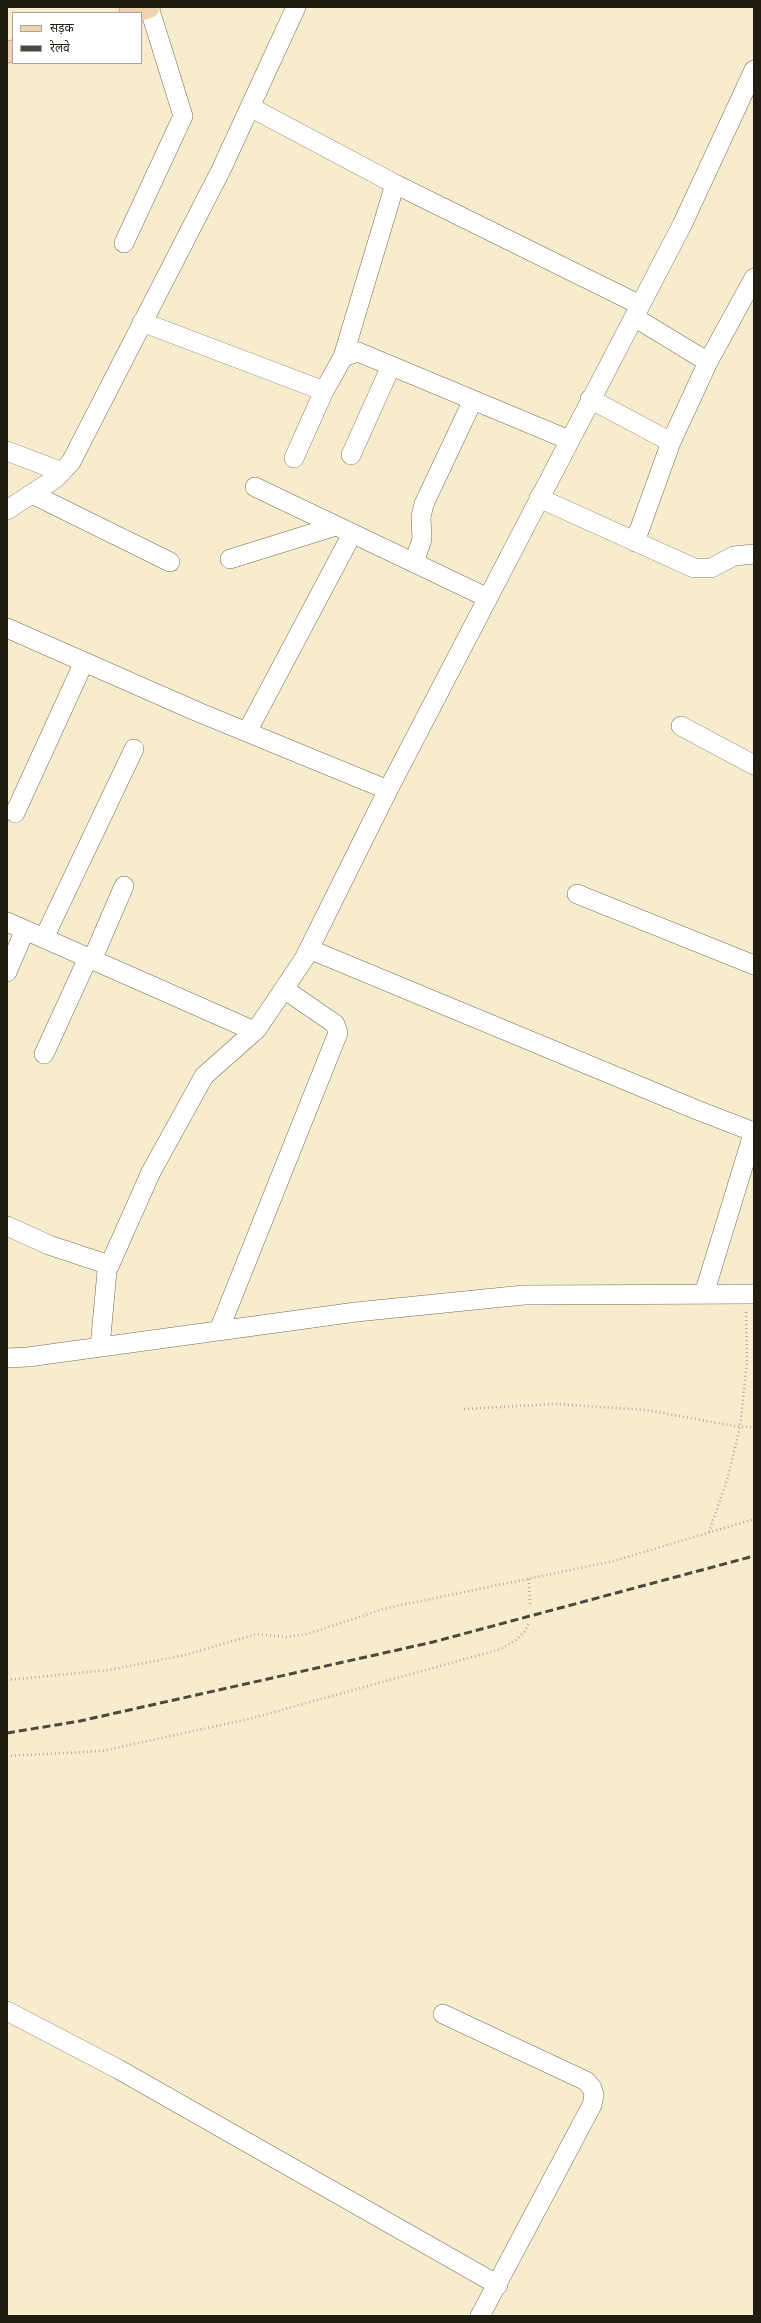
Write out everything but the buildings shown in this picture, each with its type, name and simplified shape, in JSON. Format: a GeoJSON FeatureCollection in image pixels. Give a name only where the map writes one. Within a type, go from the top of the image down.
{"type":"FeatureCollection","features":[{"type":"Feature","properties":{"kind":"main road"},"geometry":{"type":"LineString","coordinates":[[133,12],[149,7]]}},
{"type":"Feature","properties":{"kind":"street"},"geometry":{"type":"LineString","coordinates":[[124,243],[183,116],[149,7]]}},
{"type":"Feature","properties":{"kind":"street"},"geometry":{"type":"LineString","coordinates":[[7,510],[62,472],[71,462],[221,170],[296,7]]}},
{"type":"Feature","properties":{"kind":"street"},"geometry":{"type":"LineString","coordinates":[[100,1347],[106,1278],[109,1265],[151,1172],[198,1086],[211,1068],[254,1031],[284,989],[309,949],[388,790],[590,399],[682,225],[754,70]]}},
{"type":"Feature","properties":{"kind":"street"},"geometry":{"type":"LineString","coordinates":[[250,107],[637,311],[708,362]]}},
{"type":"Feature","properties":{"kind":"street"},"geometry":{"type":"LineString","coordinates":[[294,458],[324,391],[343,357],[396,184]]}},
{"type":"Feature","properties":{"kind":"street"},"geometry":{"type":"LineString","coordinates":[[635,542],[671,442],[708,362],[754,278]]}},
{"type":"Feature","properties":{"kind":"street"},"geometry":{"type":"LineString","coordinates":[[142,322],[324,391]]}},
{"type":"Feature","properties":{"kind":"street"},"geometry":{"type":"LineString","coordinates":[[343,357],[358,352],[569,440]]}},
{"type":"Feature","properties":{"kind":"street"},"geometry":{"type":"LineString","coordinates":[[352,455],[391,366]]}},
{"type":"Feature","properties":{"kind":"street"},"geometry":{"type":"LineString","coordinates":[[590,399],[671,442]]}},
{"type":"Feature","properties":{"kind":"street"},"geometry":{"type":"LineString","coordinates":[[414,563],[422,539],[421,517],[424,504],[473,400]]}},
{"type":"Feature","properties":{"kind":"street"},"geometry":{"type":"LineString","coordinates":[[7,451],[62,472]]}},
{"type":"Feature","properties":{"kind":"street"},"geometry":{"type":"LineString","coordinates":[[255,487],[488,598]]}},
{"type":"Feature","properties":{"kind":"street"},"geometry":{"type":"LineString","coordinates":[[32,494],[170,562]]}},
{"type":"Feature","properties":{"kind":"street"},"geometry":{"type":"LineString","coordinates":[[539,498],[694,568],[711,568],[734,556],[754,554]]}},
{"type":"Feature","properties":{"kind":"street"},"geometry":{"type":"LineString","coordinates":[[230,558],[344,530]]}},
{"type":"Feature","properties":{"kind":"street"},"geometry":{"type":"LineString","coordinates":[[247,732],[344,530]]}},
{"type":"Feature","properties":{"kind":"street"},"geometry":{"type":"LineString","coordinates":[[8,632],[84,662],[247,732],[388,790]]}},
{"type":"Feature","properties":{"kind":"street"},"geometry":{"type":"LineString","coordinates":[[15,813],[84,662]]}},
{"type":"Feature","properties":{"kind":"street"},"geometry":{"type":"LineString","coordinates":[[681,726],[754,765]]}},
{"type":"Feature","properties":{"kind":"street"},"geometry":{"type":"LineString","coordinates":[[44,938],[134,749]]}},
{"type":"Feature","properties":{"kind":"street"},"geometry":{"type":"LineString","coordinates":[[44,1054],[124,886]]}},
{"type":"Feature","properties":{"kind":"street"},"geometry":{"type":"LineString","coordinates":[[577,894],[754,966]]}},
{"type":"Feature","properties":{"kind":"street"},"geometry":{"type":"LineString","coordinates":[[7,922],[254,1031]]}},
{"type":"Feature","properties":{"kind":"street"},"geometry":{"type":"LineString","coordinates":[[7,972],[25,930]]}},
{"type":"Feature","properties":{"kind":"street"},"geometry":{"type":"LineString","coordinates":[[309,949],[697,1110],[754,1131],[704,1294]]}},
{"type":"Feature","properties":{"kind":"street"},"geometry":{"type":"LineString","coordinates":[[219,1330],[338,1033],[335,1024],[284,989]]}},
{"type":"Feature","properties":{"kind":"street"},"geometry":{"type":"LineString","coordinates":[[7,1226],[49,1245],[109,1265]]}},
{"type":"Feature","properties":{"kind":"street"},"geometry":{"type":"LineString","coordinates":[[7,1358],[100,1347],[356,1312],[524,1295],[750,1294]]}},
{"type":"Feature","properties":{"kind":"street"},"geometry":{"type":"LineString","coordinates":[[7,2011],[118,2069],[498,2285]]}},
{"type":"Feature","properties":{"kind":"street"},"geometry":{"type":"LineString","coordinates":[[443,2014],[586,2081],[592,2088],[594,2095],[592,2105],[498,2285],[480,2316]]}},
{"type":"Feature","properties":{"kind":"path"},"geometry":{"type":"LineString","coordinates":[[709,1532],[727,1480],[740,1427],[747,1361],[750,1294]]}},
{"type":"Feature","properties":{"kind":"path"},"geometry":{"type":"LineString","coordinates":[[464,1409],[555,1404],[623,1408],[646,1410],[740,1427],[754,1427]]}},
{"type":"Feature","properties":{"kind":"path"},"geometry":{"type":"LineString","coordinates":[[7,1680],[109,1670],[185,1655],[257,1634],[287,1637],[307,1634],[387,1608],[614,1561],[754,1519]]}},
{"type":"Feature","properties":{"kind":"path"},"geometry":{"type":"LineString","coordinates":[[529,1579],[530,1606]]}},
{"type":"Feature","properties":{"kind":"path"},"geometry":{"type":"LineString","coordinates":[[7,1756],[102,1751],[253,1718],[501,1649],[516,1640],[525,1631],[529,1623]]}},
{"type":"Feature","properties":{"kind":"railway"},"geometry":{"type":"LineString","coordinates":[[7,1733],[80,1721],[433,1642],[754,1556]]}}]}
